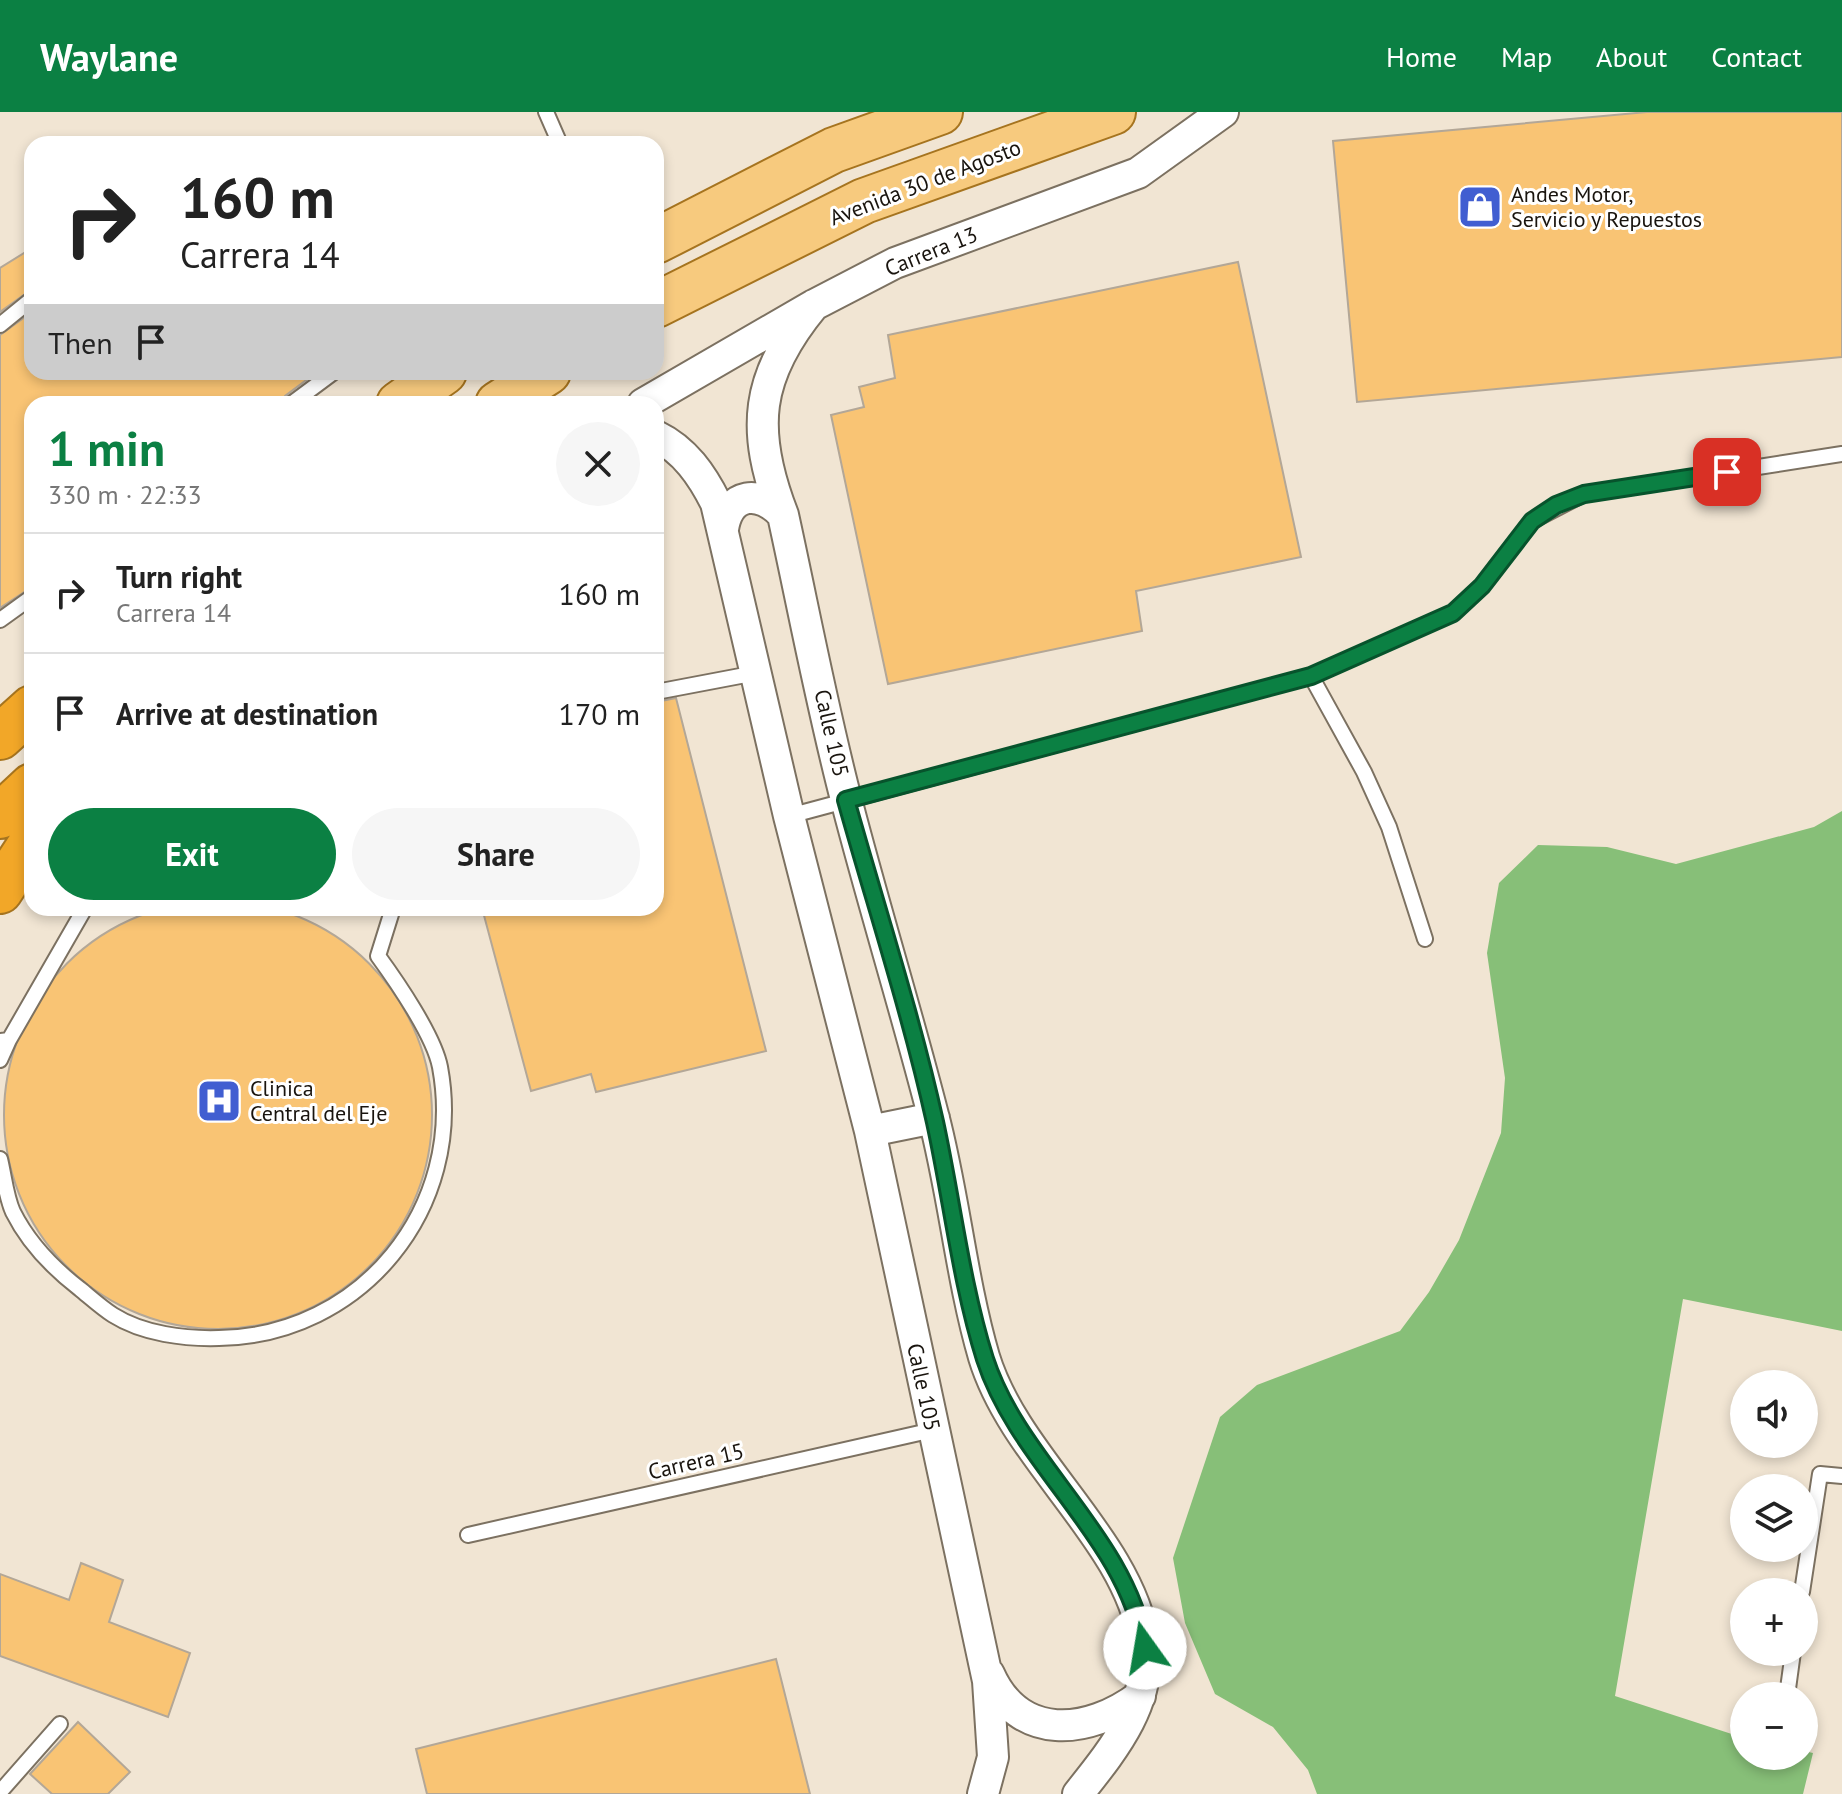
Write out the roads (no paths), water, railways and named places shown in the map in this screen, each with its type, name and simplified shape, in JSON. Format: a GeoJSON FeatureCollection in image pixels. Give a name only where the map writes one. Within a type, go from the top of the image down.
{"type":"FeatureCollection","features":[{"type":"Feature","properties":{"kind":"highway"},"geometry":{"type":"LineString","coordinates":[[0,718],[24,702]]}},
{"type":"Feature","properties":{"kind":"highway"},"geometry":{"type":"LineString","coordinates":[[0,737],[24,715]]}},
{"type":"Feature","properties":{"kind":"highway"},"geometry":{"type":"LineString","coordinates":[[0,816],[24,794]]}},
{"type":"Feature","properties":{"kind":"highway"},"geometry":{"type":"LineString","coordinates":[[0,891],[24,854]]}},
{"type":"Feature","properties":{"kind":"main road"},"geometry":{"type":"LineString","coordinates":[[664,237],[834,150],[940,112]]}},
{"type":"Feature","properties":{"kind":"main road","name":"Avenida 30 de Agosto"},"geometry":{"type":"LineString","coordinates":[[664,301],[864,201],[1113,112]]}},
{"type":"Feature","properties":{"kind":"main road"},"geometry":{"type":"LineString","coordinates":[[410,396],[433,380]]}},
{"type":"Feature","properties":{"kind":"main road"},"geometry":{"type":"LineString","coordinates":[[510,396],[536,380]]}},
{"type":"Feature","properties":{"kind":"street","name":"Carrera 13"},"geometry":{"type":"LineString","coordinates":[[657,396],[814,305],[895,263],[1138,173],[1223,112]]}},
{"type":"Feature","properties":{"kind":"street","name":"Calle 105"},"geometry":{"type":"LineString","coordinates":[[814,305],[786,338],[768,380],[762,426],[767,472],[783,515],[846,800],[934,1118],[985,1359],[1015,1421],[1100,1545],[1140,1618],[1146,1676],[1140,1696],[1128,1726],[1078,1794]]}},
{"type":"Feature","properties":{"kind":"street","name":"Calle 105"},"geometry":{"type":"LineString","coordinates":[[664,442],[687,458],[704,479],[723,529],[789,816],[870,1131],[984,1661],[993,1723],[993,1757],[983,1794]]}},
{"type":"Feature","properties":{"kind":"street"},"geometry":{"type":"LineString","coordinates":[[723,529],[725,515],[733,504],[746,496],[760,497],[783,515]]}},
{"type":"Feature","properties":{"kind":"street"},"geometry":{"type":"LineString","coordinates":[[870,1131],[934,1118]]}},
{"type":"Feature","properties":{"kind":"street"},"geometry":{"type":"LineString","coordinates":[[984,1661],[997,1692],[1019,1713],[1041,1723],[1069,1726],[1099,1721],[1140,1696]]}},
{"type":"Feature","properties":{"kind":"lane"},"geometry":{"type":"LineString","coordinates":[[546,112],[556,136]]}},
{"type":"Feature","properties":{"kind":"lane"},"geometry":{"type":"LineString","coordinates":[[0,325],[24,306]]}},
{"type":"Feature","properties":{"kind":"lane"},"geometry":{"type":"LineString","coordinates":[[302,396],[323,380]]}},
{"type":"Feature","properties":{"kind":"lane"},"geometry":{"type":"LineString","coordinates":[[789,816],[1311,676],[1453,613],[1482,586],[1532,521],[1584,494],[1842,454]]}},
{"type":"Feature","properties":{"kind":"lane"},"geometry":{"type":"LineString","coordinates":[[0,620],[24,603]]}},
{"type":"Feature","properties":{"kind":"lane"},"geometry":{"type":"LineString","coordinates":[[664,690],[756,673]]}},
{"type":"Feature","properties":{"kind":"lane"},"geometry":{"type":"LineString","coordinates":[[1311,676],[1364,772],[1389,827],[1425,939]]}},
{"type":"Feature","properties":{"kind":"lane"},"geometry":{"type":"LineString","coordinates":[[0,1060],[4,1040],[80,916]]}},
{"type":"Feature","properties":{"kind":"lane"},"geometry":{"type":"LineString","coordinates":[[0,1159],[13,1211],[53,1268],[115,1317],[184,1339],[257,1338],[328,1312],[386,1266],[426,1203],[443,1128],[440,1065],[404,992],[378,956],[390,916]]}},
{"type":"Feature","properties":{"kind":"lane","name":"Carrera 15"},"geometry":{"type":"LineString","coordinates":[[468,1535],[933,1430]]}},
{"type":"Feature","properties":{"kind":"lane"},"geometry":{"type":"LineString","coordinates":[[1804,1578],[1820,1474],[1842,1476]]}},
{"type":"Feature","properties":{"kind":"lane"},"geometry":{"type":"LineString","coordinates":[[0,1792],[60,1724]]}},
{"type":"Feature","properties":{"kind":"place","name":"Andes Motor, Servicio y Repuestos"},"geometry":{"type":"Point","coordinates":[1480,207]}},
{"type":"Feature","properties":{"kind":"place","name":"Clinica Central del Eje"},"geometry":{"type":"Point","coordinates":[219,1101]}}]}
